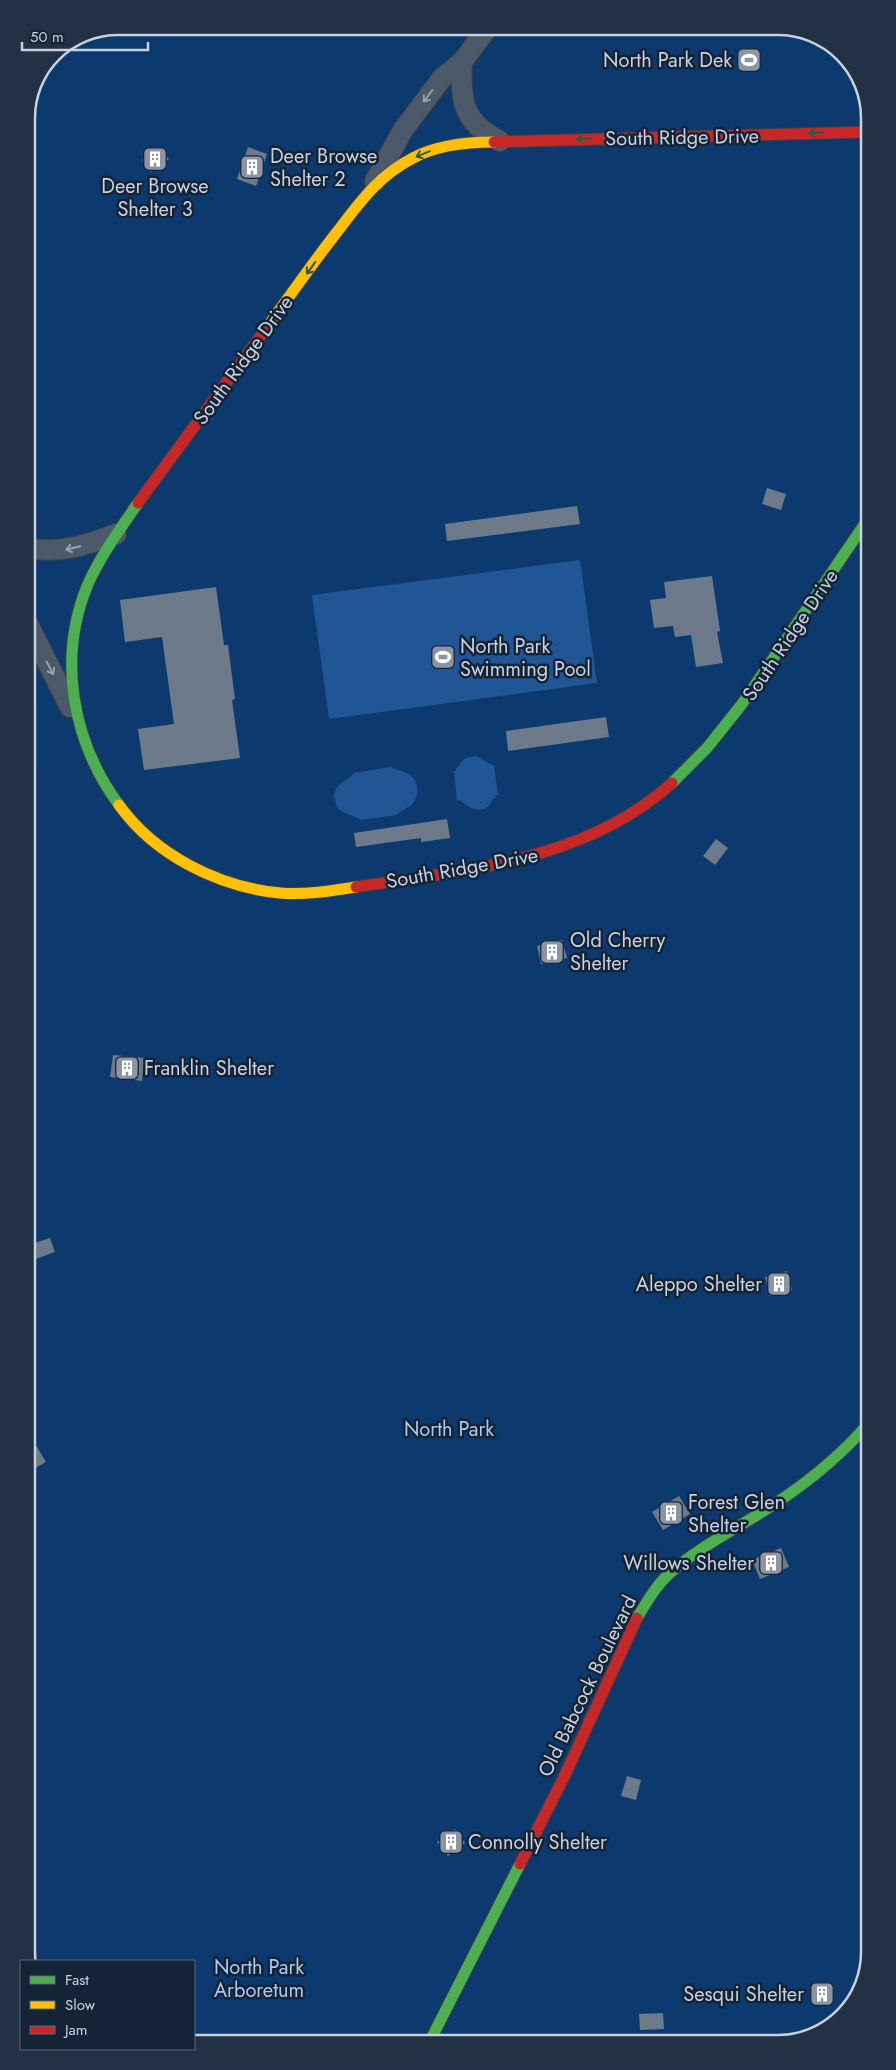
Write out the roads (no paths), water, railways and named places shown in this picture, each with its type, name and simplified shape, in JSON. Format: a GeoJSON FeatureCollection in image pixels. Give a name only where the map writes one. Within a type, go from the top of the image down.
{"type":"FeatureCollection","features":[{"type":"Feature","properties":{"kind":"street","name":"South Ridge Drive"},"geometry":{"type":"LineString","coordinates":[[482,35],[462,62],[442,78],[403,130],[372,187],[322,251],[116,534],[88,582],[77,618],[71,668],[72,695],[78,722],[93,766],[115,800],[152,841],[180,860],[216,877],[269,892],[302,893],[423,877],[515,862],[575,842],[642,806],[691,767],[713,743],[746,701],[861,529]]}},
{"type":"Feature","properties":{"kind":"street"},"geometry":{"type":"LineString","coordinates":[[462,62],[462,87],[468,116],[484,133],[500,141]]}},
{"type":"Feature","properties":{"kind":"street","name":"South Ridge Drive"},"geometry":{"type":"LineString","coordinates":[[372,187],[399,166],[431,150],[476,142],[861,132]]}},
{"type":"Feature","properties":{"kind":"street"},"geometry":{"type":"LineString","coordinates":[[35,549],[65,550],[116,534]]}},
{"type":"Feature","properties":{"kind":"street","name":"South Ridge Drive"},"geometry":{"type":"LineString","coordinates":[[35,638],[78,722]]}},
{"type":"Feature","properties":{"kind":"street","name":"Old Babcock Boulevard"},"geometry":{"type":"LineString","coordinates":[[433,2035],[564,1777],[638,1618],[656,1588],[687,1559],[779,1502],[823,1469],[846,1449],[861,1432]]}},
{"type":"Feature","properties":{"kind":"place","name":"North Park Dek"},"geometry":{"type":"Point","coordinates":[749,60]}},
{"type":"Feature","properties":{"kind":"place","name":"Deer Browse Shelter 3"},"geometry":{"type":"Point","coordinates":[155,159]}},
{"type":"Feature","properties":{"kind":"place","name":"Deer Browse Shelter 2"},"geometry":{"type":"Point","coordinates":[252,167]}},
{"type":"Feature","properties":{"kind":"place","name":"North Park Swimming Pool"},"geometry":{"type":"Point","coordinates":[443,657]}},
{"type":"Feature","properties":{"kind":"place","name":"Old Cherry Shelter"},"geometry":{"type":"Point","coordinates":[552,952]}},
{"type":"Feature","properties":{"kind":"place","name":"Franklin Shelter"},"geometry":{"type":"Point","coordinates":[127,1068]}},
{"type":"Feature","properties":{"kind":"place","name":"Aleppo Shelter"},"geometry":{"type":"Point","coordinates":[779,1284]}},
{"type":"Feature","properties":{"kind":"place","name":"Forest Glen Shelter"},"geometry":{"type":"Point","coordinates":[671,1513]}},
{"type":"Feature","properties":{"kind":"place","name":"Willows Shelter"},"geometry":{"type":"Point","coordinates":[771,1563]}},
{"type":"Feature","properties":{"kind":"place","name":"Connolly Shelter"},"geometry":{"type":"Point","coordinates":[451,1842]}},
{"type":"Feature","properties":{"kind":"place","name":"Sesqui Shelter"},"geometry":{"type":"Point","coordinates":[822,1994]}},
{"type":"Feature","properties":{"kind":"park label","name":"North Park"},"geometry":{"type":"Point","coordinates":[449,1429]}},
{"type":"Feature","properties":{"kind":"park label","name":"North Park Arboretum"},"geometry":{"type":"Point","coordinates":[259,1978]}}]}
